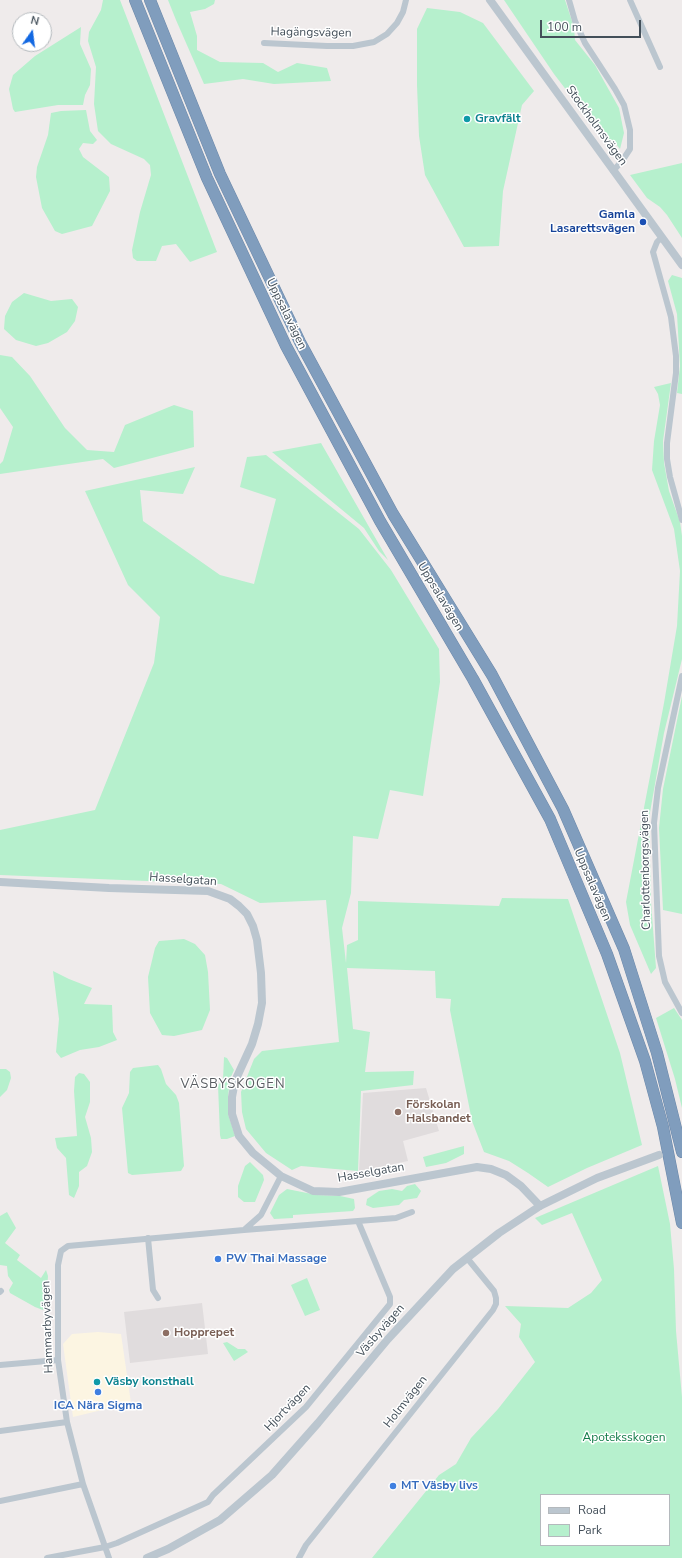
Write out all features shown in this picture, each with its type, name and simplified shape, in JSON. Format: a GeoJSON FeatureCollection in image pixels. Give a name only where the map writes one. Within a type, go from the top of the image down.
{"type":"FeatureCollection","features":[{"type":"Feature","properties":{"kind":"highway","name":"Uppsalavägen"},"geometry":{"type":"LineString","coordinates":[[136,0],[207,178],[286,346],[380,521],[473,679],[550,819],[607,954],[645,1061],[663,1127],[682,1223]]}},
{"type":"Feature","properties":{"kind":"highway","name":"Uppsalavägen"},"geometry":{"type":"LineString","coordinates":[[150,0],[220,174],[300,342],[393,514],[492,675],[563,809],[624,949],[657,1053],[682,1152]]}},
{"type":"Feature","properties":{"kind":"street","name":"Hagängsvägen"},"geometry":{"type":"LineString","coordinates":[[264,43],[353,46],[374,42],[387,34],[397,23],[403,12],[406,0]]}},
{"type":"Feature","properties":{"kind":"street","name":"Stockholmsvägen"},"geometry":{"type":"LineString","coordinates":[[490,0],[682,265]]}},
{"type":"Feature","properties":{"kind":"street"},"geometry":{"type":"LineString","coordinates":[[569,0],[575,22],[585,43],[624,105],[630,130],[630,149],[613,171]]}},
{"type":"Feature","properties":{"kind":"street"},"geometry":{"type":"LineString","coordinates":[[630,0],[660,67]]}},
{"type":"Feature","properties":{"kind":"street"},"geometry":{"type":"LineString","coordinates":[[662,237],[653,252],[671,317],[676,356],[676,373],[667,443],[667,459],[670,477],[682,520]]}},
{"type":"Feature","properties":{"kind":"street","name":"Charlottenborgsvägen"},"geometry":{"type":"LineString","coordinates":[[682,676],[658,788],[654,823],[659,956],[665,982],[682,1013]]}},
{"type":"Feature","properties":{"kind":"street","name":"Hasselgatan"},"geometry":{"type":"LineString","coordinates":[[0,882],[109,888],[208,891],[225,896],[247,914],[253,926],[257,940],[261,973],[262,1003],[252,1044],[235,1081],[232,1096],[232,1114],[240,1136],[253,1152],[281,1176],[313,1190],[339,1192],[477,1167],[491,1169],[506,1175],[521,1186],[540,1206]]}},
{"type":"Feature","properties":{"kind":"street","name":"Väsbyvägen"},"geometry":{"type":"LineString","coordinates":[[148,1558],[168,1549],[220,1520],[272,1475],[318,1424],[388,1339],[453,1269],[499,1233],[540,1206],[597,1178],[659,1155]]}},
{"type":"Feature","properties":{"kind":"street"},"geometry":{"type":"LineString","coordinates":[[244,1230],[261,1215],[281,1176]]}},
{"type":"Feature","properties":{"kind":"street","name":"Hammarbyvägen"},"geometry":{"type":"LineString","coordinates":[[109,1558],[83,1484],[67,1422],[58,1360],[58,1265],[62,1251],[68,1246],[244,1230],[358,1222],[396,1218],[412,1212]]}},
{"type":"Feature","properties":{"kind":"street","name":"Hjortvägen"},"geometry":{"type":"LineString","coordinates":[[47,1558],[105,1547],[208,1502],[306,1407],[387,1310],[390,1304],[390,1297],[358,1222]]}},
{"type":"Feature","properties":{"kind":"street"},"geometry":{"type":"LineString","coordinates":[[148,1238],[153,1290],[158,1298]]}},
{"type":"Feature","properties":{"kind":"street","name":"Holmvägen"},"geometry":{"type":"LineString","coordinates":[[299,1558],[306,1545],[493,1310],[496,1304],[494,1291],[467,1258]]}},
{"type":"Feature","properties":{"kind":"street"},"geometry":{"type":"LineString","coordinates":[[0,1365],[58,1360]]}},
{"type":"Feature","properties":{"kind":"street"},"geometry":{"type":"LineString","coordinates":[[0,1431],[67,1422]]}},
{"type":"Feature","properties":{"kind":"street"},"geometry":{"type":"LineString","coordinates":[[0,1502],[83,1484]]}},
{"type":"Feature","properties":{"kind":"shaded area","name":"Förskolan Halsbandet"},"geometry":{"type":"Polygon","coordinates":[[[426,1088],[439,1131],[403,1141],[408,1161],[359,1171],[363,1093],[426,1088]]]}},
{"type":"Feature","properties":{"kind":"shaded area","name":"Hopprepet"},"geometry":{"type":"Polygon","coordinates":[[[202,1303],[208,1354],[130,1363],[124,1312],[202,1303]]]}},
{"type":"Feature","properties":{"kind":"shaded area"},"geometry":{"type":"Polygon","coordinates":[[[98,1332],[121,1334],[131,1403],[73,1417],[63,1344],[72,1334],[98,1332]]]}},
{"type":"Feature","properties":{"kind":"green space"},"geometry":{"type":"Polygon","coordinates":[[[103,0],[120,0],[217,252],[190,262],[176,244],[162,246],[156,261],[137,261],[133,258],[132,250],[140,212],[151,175],[150,165],[144,159],[111,144],[98,131],[94,104],[96,67],[88,41],[89,32],[101,10],[103,0]]]}},
{"type":"Feature","properties":{"kind":"green space"},"geometry":{"type":"Polygon","coordinates":[[[168,0],[215,0],[214,4],[205,9],[190,12],[197,36],[197,50],[220,62],[263,63],[278,72],[297,63],[327,68],[331,81],[274,84],[243,79],[204,84],[168,0]]]}},
{"type":"Feature","properties":{"kind":"green space"},"geometry":{"type":"Polygon","coordinates":[[[504,0],[565,0],[574,27],[575,40],[595,65],[619,108],[624,133],[620,149],[616,144],[603,138],[554,74],[504,0]]]}},
{"type":"Feature","properties":{"kind":"green space"},"geometry":{"type":"Polygon","coordinates":[[[427,8],[460,12],[483,23],[534,91],[522,105],[503,191],[499,246],[464,247],[425,175],[419,136],[417,29],[427,8]]]}},
{"type":"Feature","properties":{"kind":"green space"},"geometry":{"type":"Polygon","coordinates":[[[81,27],[80,44],[91,69],[90,85],[85,95],[83,105],[58,105],[15,112],[9,89],[13,75],[41,52],[52,52],[52,45],[81,27]]]}},
{"type":"Feature","properties":{"kind":"green space"},"geometry":{"type":"Polygon","coordinates":[[[86,110],[90,131],[97,140],[93,144],[83,143],[79,149],[83,157],[109,177],[110,191],[92,226],[62,234],[55,231],[42,208],[36,177],[37,167],[48,135],[51,113],[86,110]]]}},
{"type":"Feature","properties":{"kind":"green space"},"geometry":{"type":"Polygon","coordinates":[[[682,163],[682,238],[667,215],[660,207],[647,198],[630,175],[682,163]]]}},
{"type":"Feature","properties":{"kind":"green space"},"geometry":{"type":"Polygon","coordinates":[[[672,275],[682,278],[682,394],[677,393],[680,366],[677,314],[668,281],[672,275]]]}},
{"type":"Feature","properties":{"kind":"green space"},"geometry":{"type":"Polygon","coordinates":[[[24,293],[51,301],[72,299],[78,307],[75,321],[67,332],[48,343],[36,346],[16,340],[4,329],[5,316],[12,302],[24,293]]]}},
{"type":"Feature","properties":{"kind":"green space"},"geometry":{"type":"Polygon","coordinates":[[[0,355],[12,357],[30,376],[65,428],[87,450],[114,452],[125,425],[174,405],[193,411],[194,447],[114,468],[103,459],[0,474],[0,464],[3,461],[13,427],[0,408],[0,355]]]}},
{"type":"Feature","properties":{"kind":"green space"},"geometry":{"type":"Polygon","coordinates":[[[671,383],[663,441],[664,463],[669,491],[680,522],[682,536],[682,659],[664,733],[649,818],[651,902],[656,968],[651,974],[630,925],[626,902],[664,703],[677,626],[680,571],[674,529],[652,470],[654,441],[660,405],[658,394],[654,387],[671,383]]]}},
{"type":"Feature","properties":{"kind":"green space"},"geometry":{"type":"Polygon","coordinates":[[[321,443],[388,560],[379,551],[364,528],[272,452],[321,443]]]}},
{"type":"Feature","properties":{"kind":"green space"},"geometry":{"type":"Polygon","coordinates":[[[266,455],[359,529],[391,570],[439,649],[440,682],[423,796],[390,790],[378,839],[353,836],[351,893],[342,928],[346,963],[347,945],[358,940],[358,901],[499,906],[502,898],[568,899],[620,1053],[642,1145],[587,1168],[548,1187],[509,1161],[484,1152],[472,1121],[450,1010],[451,999],[436,998],[435,971],[347,968],[353,1029],[370,1032],[365,1072],[414,1071],[413,1085],[361,1091],[358,1171],[301,1166],[292,1170],[266,1153],[246,1129],[242,1112],[241,1092],[254,1059],[262,1051],[339,1042],[326,900],[260,903],[221,884],[0,875],[0,830],[95,810],[154,663],[160,617],[128,585],[85,491],[195,467],[183,494],[140,490],[143,521],[220,575],[254,584],[276,499],[240,487],[247,457],[266,455]]]}},
{"type":"Feature","properties":{"kind":"green space"},"geometry":{"type":"Polygon","coordinates":[[[682,696],[682,914],[663,910],[659,828],[663,789],[682,696]]]}},
{"type":"Feature","properties":{"kind":"green space"},"geometry":{"type":"Polygon","coordinates":[[[184,939],[195,944],[205,955],[208,972],[210,1010],[202,1030],[174,1036],[162,1035],[150,1013],[148,977],[155,948],[159,941],[184,939]]]}},
{"type":"Feature","properties":{"kind":"green space"},"geometry":{"type":"Polygon","coordinates":[[[53,971],[92,988],[84,1004],[112,1005],[113,1032],[117,1040],[99,1047],[80,1050],[61,1058],[56,1052],[59,1019],[53,971]]]}},
{"type":"Feature","properties":{"kind":"green space"},"geometry":{"type":"Polygon","coordinates":[[[674,1008],[682,1020],[682,1108],[675,1079],[656,1018],[674,1008]]]}},
{"type":"Feature","properties":{"kind":"green space"},"geometry":{"type":"Polygon","coordinates":[[[224,1057],[227,1058],[234,1070],[230,1079],[228,1114],[235,1136],[227,1139],[221,1139],[218,1085],[223,1080],[224,1057]]]}},
{"type":"Feature","properties":{"kind":"green space"},"geometry":{"type":"Polygon","coordinates":[[[158,1065],[161,1069],[166,1084],[176,1095],[179,1103],[184,1166],[181,1171],[132,1175],[128,1173],[122,1108],[129,1093],[130,1072],[133,1068],[158,1065]]]}},
{"type":"Feature","properties":{"kind":"green space"},"geometry":{"type":"Polygon","coordinates":[[[0,1069],[6,1069],[10,1072],[11,1078],[7,1090],[0,1097],[0,1069]]]}},
{"type":"Feature","properties":{"kind":"green space"},"geometry":{"type":"Polygon","coordinates":[[[79,1073],[84,1074],[90,1082],[90,1102],[85,1117],[91,1138],[92,1152],[87,1166],[79,1172],[79,1186],[74,1198],[69,1195],[66,1158],[57,1148],[55,1138],[77,1136],[74,1091],[75,1077],[79,1073]]]}},
{"type":"Feature","properties":{"kind":"green space"},"geometry":{"type":"Polygon","coordinates":[[[464,1146],[464,1154],[446,1163],[426,1167],[423,1157],[464,1146]]]}},
{"type":"Feature","properties":{"kind":"green space"},"geometry":{"type":"Polygon","coordinates":[[[250,1162],[263,1175],[264,1180],[255,1202],[244,1202],[238,1197],[238,1186],[245,1166],[250,1162]]]}},
{"type":"Feature","properties":{"kind":"green space","name":"Apoteksskogen"},"geometry":{"type":"Polygon","coordinates":[[[658,1166],[670,1224],[674,1269],[676,1331],[682,1397],[682,1558],[372,1558],[439,1475],[456,1464],[471,1438],[498,1409],[535,1362],[519,1337],[521,1324],[505,1306],[568,1308],[591,1293],[602,1280],[572,1213],[542,1225],[535,1218],[658,1166]]]}},
{"type":"Feature","properties":{"kind":"green space"},"geometry":{"type":"Polygon","coordinates":[[[415,1184],[421,1191],[417,1198],[404,1200],[399,1205],[373,1208],[366,1205],[367,1199],[379,1191],[392,1189],[402,1191],[407,1186],[415,1184]]]}},
{"type":"Feature","properties":{"kind":"green space"},"geometry":{"type":"Polygon","coordinates":[[[287,1189],[317,1195],[340,1196],[354,1199],[355,1208],[353,1211],[293,1215],[293,1218],[274,1219],[270,1213],[279,1195],[287,1189]]]}},
{"type":"Feature","properties":{"kind":"green space"},"geometry":{"type":"Polygon","coordinates":[[[7,1212],[16,1228],[5,1243],[20,1255],[17,1260],[41,1278],[46,1270],[48,1276],[46,1306],[43,1310],[10,1293],[9,1290],[13,1283],[8,1276],[7,1266],[0,1265],[0,1216],[7,1212]]]}},
{"type":"Feature","properties":{"kind":"green space"},"geometry":{"type":"Polygon","coordinates":[[[307,1278],[320,1310],[305,1316],[291,1285],[307,1278]]]}},
{"type":"Feature","properties":{"kind":"green space"},"geometry":{"type":"Polygon","coordinates":[[[227,1342],[238,1349],[245,1349],[248,1352],[234,1361],[223,1343],[227,1342]]]}},
{"type":"Feature","properties":{"kind":"place","name":"Gravfält"},"geometry":{"type":"Point","coordinates":[467,119]}},
{"type":"Feature","properties":{"kind":"place","name":"Gamla Lasarettsvägen"},"geometry":{"type":"Point","coordinates":[643,222]}},
{"type":"Feature","properties":{"kind":"place","name":"Förskolan Halsbandet"},"geometry":{"type":"Point","coordinates":[398,1112]}},
{"type":"Feature","properties":{"kind":"place","name":"PW Thai Massage"},"geometry":{"type":"Point","coordinates":[218,1259]}},
{"type":"Feature","properties":{"kind":"place","name":"Hopprepet"},"geometry":{"type":"Point","coordinates":[166,1333]}},
{"type":"Feature","properties":{"kind":"place","name":"Väsby konsthall"},"geometry":{"type":"Point","coordinates":[97,1382]}},
{"type":"Feature","properties":{"kind":"place","name":"ICA Nära Sigma"},"geometry":{"type":"Point","coordinates":[98,1392]}},
{"type":"Feature","properties":{"kind":"place","name":"MT Väsby livs"},"geometry":{"type":"Point","coordinates":[393,1486]}},
{"type":"Feature","properties":{"kind":"district","name":"VÄSBYSKOGEN"},"geometry":{"type":"Point","coordinates":[233,1085]}}]}
